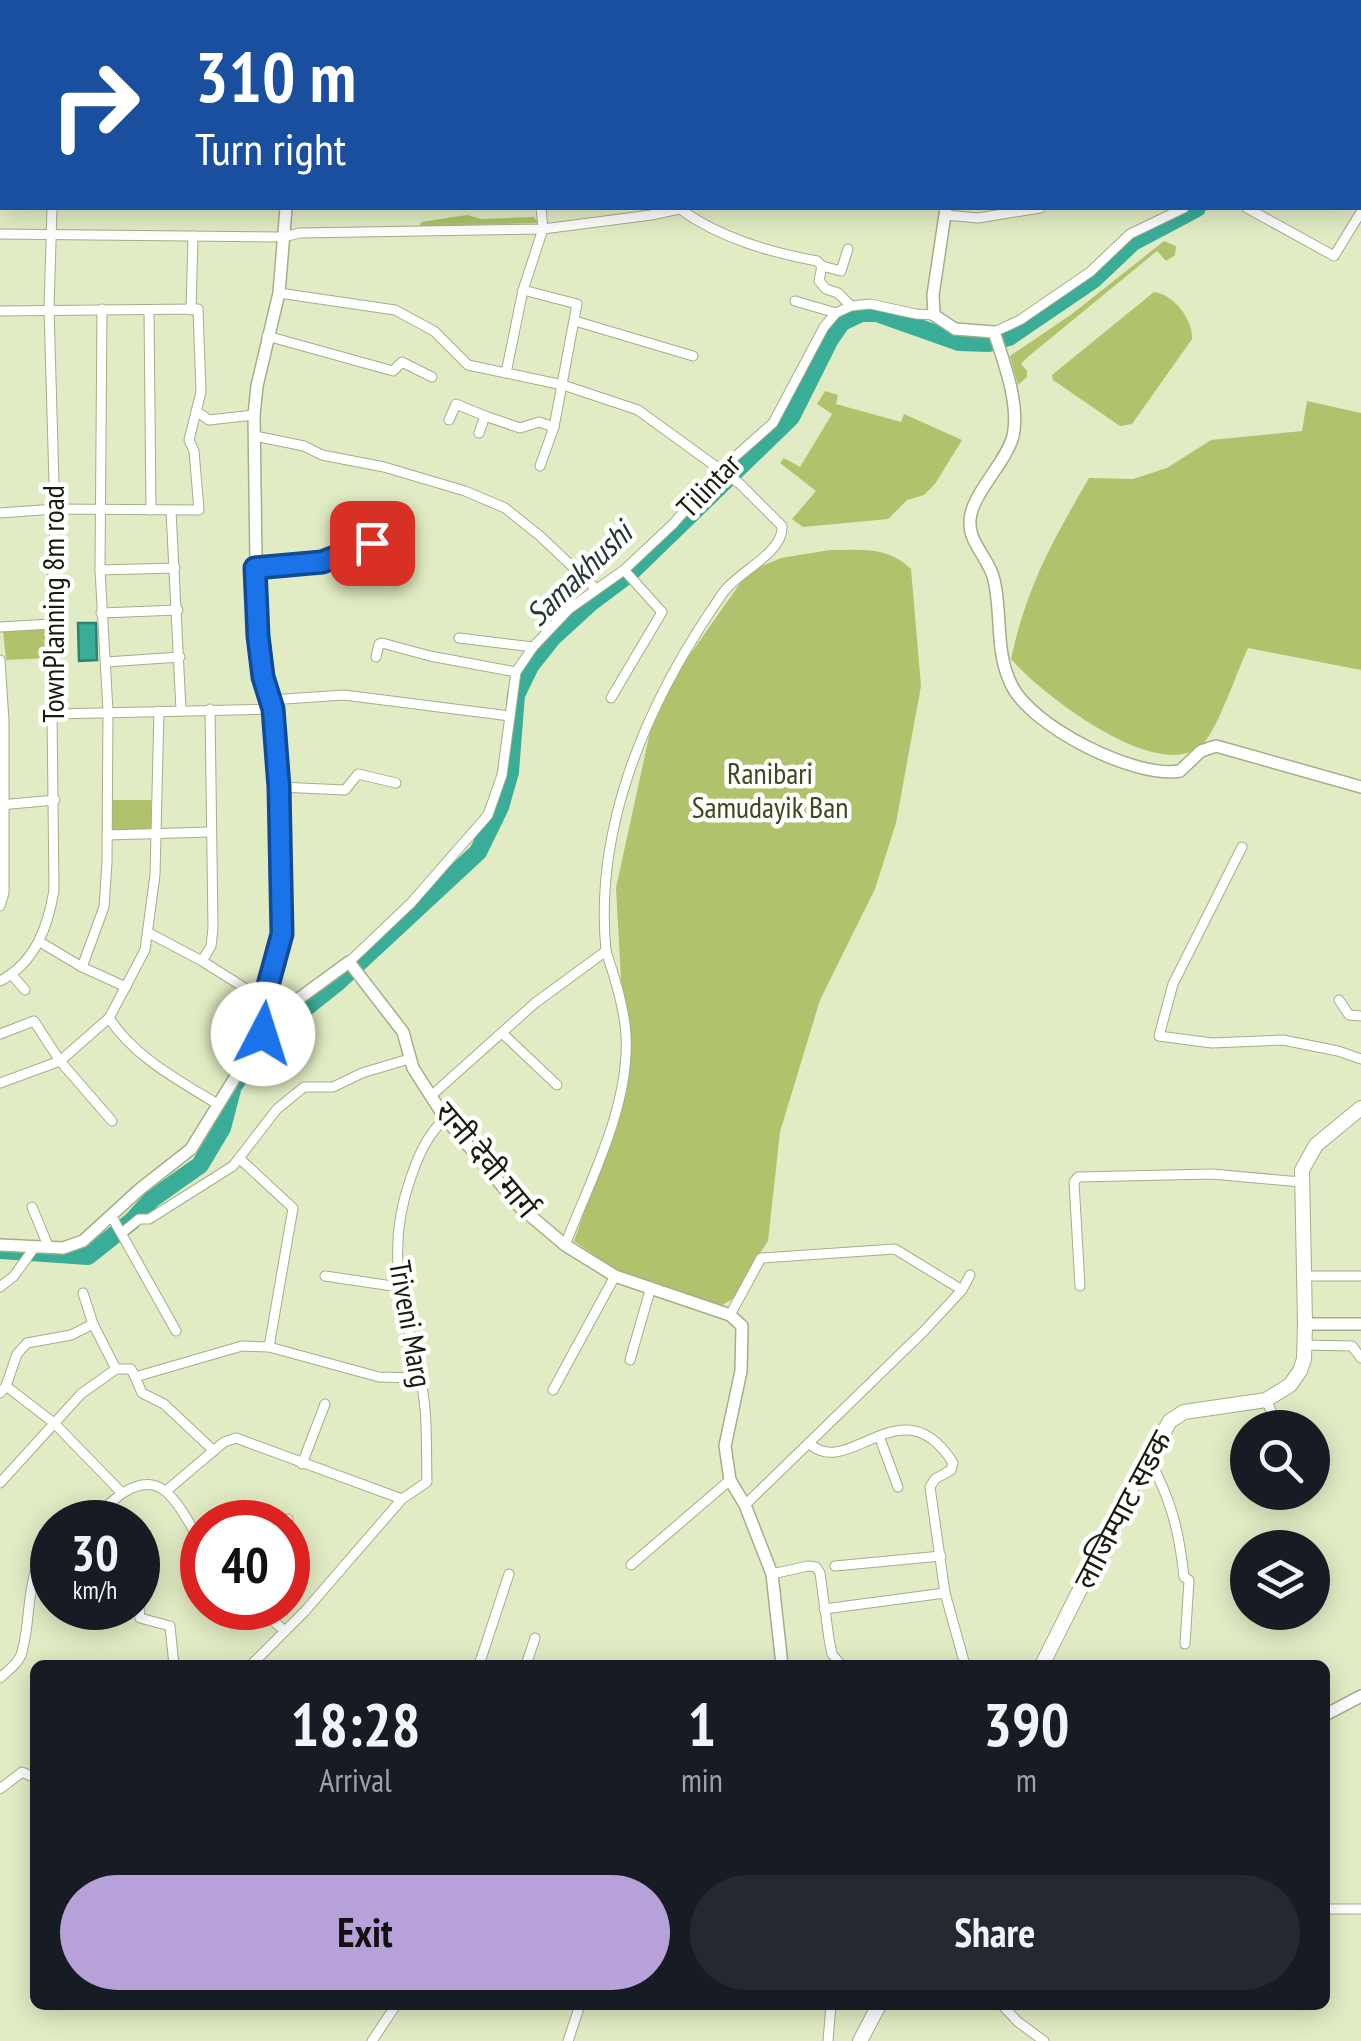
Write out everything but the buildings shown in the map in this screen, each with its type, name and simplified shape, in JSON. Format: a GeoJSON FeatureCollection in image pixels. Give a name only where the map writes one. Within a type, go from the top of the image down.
{"type":"FeatureCollection","features":[{"type":"Feature","properties":{"kind":"main road"},"geometry":{"type":"LineString","coordinates":[[1266,1400],[1296,1378],[1304,1359],[1302,1170],[1310,1152],[1361,1108]]}},
{"type":"Feature","properties":{"kind":"main road","name":"लाजिम्पाट सडक"},"geometry":{"type":"LineString","coordinates":[[1045,1660],[1170,1420],[1180,1414],[1266,1400]]}},
{"type":"Feature","properties":{"kind":"main road"},"geometry":{"type":"LineString","coordinates":[[860,2041],[876,2010]]}},
{"type":"Feature","properties":{"kind":"street","name":"TownPlanning 8m road"},"geometry":{"type":"LineString","coordinates":[[0,981],[12,975],[40,942],[54,890],[51,624],[55,509],[49,309],[52,210]]}},
{"type":"Feature","properties":{"kind":"street"},"geometry":{"type":"LineString","coordinates":[[264,1000],[282,934],[279,787],[271,704],[258,636],[254,415],[278,294],[286,210]]}},
{"type":"Feature","properties":{"kind":"street"},"geometry":{"type":"LineString","coordinates":[[506,373],[523,290],[543,229],[541,210]]}},
{"type":"Feature","properties":{"kind":"street"},"geometry":{"type":"LineString","coordinates":[[0,234],[283,237],[300,233],[543,229],[669,210]]}},
{"type":"Feature","properties":{"kind":"street"},"geometry":{"type":"LineString","coordinates":[[685,210],[721,234],[841,271],[848,249]]}},
{"type":"Feature","properties":{"kind":"street"},"geometry":{"type":"LineString","coordinates":[[934,315],[933,295],[946,211],[978,218],[1028,210]]}},
{"type":"Feature","properties":{"kind":"street"},"geometry":{"type":"LineString","coordinates":[[794,300],[836,313],[870,304],[934,315],[955,329],[995,335],[1090,272],[1130,234],[1180,210]]}},
{"type":"Feature","properties":{"kind":"street"},"geometry":{"type":"LineString","coordinates":[[1251,210],[1334,256],[1361,212]]}},
{"type":"Feature","properties":{"kind":"street"},"geometry":{"type":"LineString","coordinates":[[190,310],[193,236]]}},
{"type":"Feature","properties":{"kind":"street"},"geometry":{"type":"LineString","coordinates":[[822,266],[819,281],[851,306]]}},
{"type":"Feature","properties":{"kind":"street"},"geometry":{"type":"LineString","coordinates":[[523,290],[575,301],[563,386],[540,466]]}},
{"type":"Feature","properties":{"kind":"street"},"geometry":{"type":"LineString","coordinates":[[278,294],[395,310],[434,332],[468,365],[563,386],[638,410],[721,468],[782,526],[779,542],[727,587],[681,656],[641,737],[620,798],[602,916],[626,1038],[623,1078],[612,1123],[565,1246]]}},
{"type":"Feature","properties":{"kind":"street"},"geometry":{"type":"LineString","coordinates":[[82,967],[104,907],[107,835],[108,711],[100,570],[102,309]]}},
{"type":"Feature","properties":{"kind":"street"},"geometry":{"type":"LineString","coordinates":[[0,311],[198,309],[201,392],[189,440],[194,450],[200,508],[0,513]]}},
{"type":"Feature","properties":{"kind":"street"},"geometry":{"type":"LineString","coordinates":[[150,310],[152,510]]}},
{"type":"Feature","properties":{"kind":"street","name":"Tilintar"},"geometry":{"type":"LineString","coordinates":[[349,962],[410,903],[488,814],[502,776],[516,672],[532,647],[569,609],[624,570],[672,524],[721,468],[773,424],[824,327],[836,313]]}},
{"type":"Feature","properties":{"kind":"street"},"geometry":{"type":"LineString","coordinates":[[575,321],[694,356]]}},
{"type":"Feature","properties":{"kind":"street"},"geometry":{"type":"LineString","coordinates":[[995,335],[1011,398],[1013,434],[974,508],[969,526],[994,580],[1005,668],[1015,692],[1033,712],[1068,735],[1150,771],[1180,771],[1200,751],[1216,746],[1361,786]]}},
{"type":"Feature","properties":{"kind":"street"},"geometry":{"type":"LineString","coordinates":[[267,336],[393,371],[402,362],[432,377]]}},
{"type":"Feature","properties":{"kind":"street"},"geometry":{"type":"LineString","coordinates":[[449,420],[456,404],[520,428],[539,422],[554,426]]}},
{"type":"Feature","properties":{"kind":"street"},"geometry":{"type":"LineString","coordinates":[[196,411],[210,420],[254,415]]}},
{"type":"Feature","properties":{"kind":"street"},"geometry":{"type":"LineString","coordinates":[[478,433],[486,416]]}},
{"type":"Feature","properties":{"kind":"street"},"geometry":{"type":"LineString","coordinates":[[255,436],[304,446],[322,456],[384,467],[492,502],[540,536],[595,588]]}},
{"type":"Feature","properties":{"kind":"street"},"geometry":{"type":"LineString","coordinates":[[171,511],[182,710]]}},
{"type":"Feature","properties":{"kind":"street"},"geometry":{"type":"LineString","coordinates":[[255,568],[322,562],[372,543]]}},
{"type":"Feature","properties":{"kind":"street"},"geometry":{"type":"LineString","coordinates":[[100,570],[175,568]]}},
{"type":"Feature","properties":{"kind":"street"},"geometry":{"type":"LineString","coordinates":[[611,698],[662,612],[624,570]]}},
{"type":"Feature","properties":{"kind":"street"},"geometry":{"type":"LineString","coordinates":[[101,614],[178,610]]}},
{"type":"Feature","properties":{"kind":"street"},"geometry":{"type":"LineString","coordinates":[[0,627],[51,624]]}},
{"type":"Feature","properties":{"kind":"street"},"geometry":{"type":"LineString","coordinates":[[458,638],[532,647]]}},
{"type":"Feature","properties":{"kind":"street"},"geometry":{"type":"LineString","coordinates":[[376,657],[382,643],[516,672]]}},
{"type":"Feature","properties":{"kind":"street"},"geometry":{"type":"LineString","coordinates":[[106,662],[180,657]]}},
{"type":"Feature","properties":{"kind":"street"},"geometry":{"type":"LineString","coordinates":[[0,660],[4,893],[0,906]]}},
{"type":"Feature","properties":{"kind":"street"},"geometry":{"type":"LineString","coordinates":[[54,714],[210,709],[344,695],[510,716]]}},
{"type":"Feature","properties":{"kind":"street"},"geometry":{"type":"LineString","coordinates":[[202,962],[212,946],[213,928],[210,709]]}},
{"type":"Feature","properties":{"kind":"street"},"geometry":{"type":"LineString","coordinates":[[0,1084],[60,1061],[108,1018],[145,950],[155,875],[159,711]]}},
{"type":"Feature","properties":{"kind":"street"},"geometry":{"type":"LineString","coordinates":[[279,787],[345,790],[358,774],[396,783]]}},
{"type":"Feature","properties":{"kind":"street"},"geometry":{"type":"LineString","coordinates":[[1,805],[55,800]]}},
{"type":"Feature","properties":{"kind":"street"},"geometry":{"type":"LineString","coordinates":[[107,835],[210,832]]}},
{"type":"Feature","properties":{"kind":"street"},"geometry":{"type":"LineString","coordinates":[[1242,847],[1174,984],[1160,1036],[1212,1043],[1283,1040],[1338,1050],[1361,1059]]}},
{"type":"Feature","properties":{"kind":"street"},"geometry":{"type":"LineString","coordinates":[[149,934],[264,1000],[272,1019]]}},
{"type":"Feature","properties":{"kind":"street"},"geometry":{"type":"LineString","coordinates":[[40,942],[82,967],[126,986]]}},
{"type":"Feature","properties":{"kind":"street"},"geometry":{"type":"LineString","coordinates":[[432,1095],[535,1002],[606,951]]}},
{"type":"Feature","properties":{"kind":"street"},"geometry":{"type":"LineString","coordinates":[[118,1225],[140,1189],[191,1149],[272,1019],[349,962]]}},
{"type":"Feature","properties":{"kind":"street","name":"रानी देवी मार्ग"},"geometry":{"type":"LineString","coordinates":[[349,962],[403,1032],[409,1059],[445,1118],[520,1207],[565,1246],[615,1276],[730,1315]]}},
{"type":"Feature","properties":{"kind":"street"},"geometry":{"type":"LineString","coordinates":[[12,975],[26,990]]}},
{"type":"Feature","properties":{"kind":"street"},"geometry":{"type":"LineString","coordinates":[[1339,1000],[1349,1015],[1361,1016]]}},
{"type":"Feature","properties":{"kind":"street"},"geometry":{"type":"LineString","coordinates":[[108,1018],[152,1062],[218,1105]]}},
{"type":"Feature","properties":{"kind":"street"},"geometry":{"type":"LineString","coordinates":[[0,1034],[34,1021],[60,1061],[112,1121]]}},
{"type":"Feature","properties":{"kind":"street"},"geometry":{"type":"LineString","coordinates":[[502,1034],[557,1085]]}},
{"type":"Feature","properties":{"kind":"street"},"geometry":{"type":"LineString","coordinates":[[0,1245],[32,1252],[74,1247],[118,1225],[149,1219],[240,1159],[277,1109],[304,1088],[333,1087],[362,1073],[409,1059]]}},
{"type":"Feature","properties":{"kind":"street","name":"Triveni Marg"},"geometry":{"type":"LineString","coordinates":[[402,1499],[427,1482],[425,1409],[407,1332],[396,1243],[405,1194],[419,1153],[445,1118]]}},
{"type":"Feature","properties":{"kind":"street"},"geometry":{"type":"LineString","coordinates":[[240,1159],[293,1208],[269,1347]]}},
{"type":"Feature","properties":{"kind":"street"},"geometry":{"type":"LineString","coordinates":[[1080,1286],[1074,1182],[1078,1177],[1212,1174],[1301,1182]]}},
{"type":"Feature","properties":{"kind":"street"},"geometry":{"type":"LineString","coordinates":[[32,1207],[49,1248]]}},
{"type":"Feature","properties":{"kind":"street"},"geometry":{"type":"LineString","coordinates":[[118,1225],[176,1331]]}},
{"type":"Feature","properties":{"kind":"street"},"geometry":{"type":"LineString","coordinates":[[781,1660],[772,1574],[745,1505],[730,1480],[725,1446],[741,1371],[742,1326],[730,1315],[761,1258],[895,1250],[962,1290]]}},
{"type":"Feature","properties":{"kind":"street"},"geometry":{"type":"LineString","coordinates":[[0,1287],[32,1252]]}},
{"type":"Feature","properties":{"kind":"street"},"geometry":{"type":"LineString","coordinates":[[326,1276],[400,1287]]}},
{"type":"Feature","properties":{"kind":"street"},"geometry":{"type":"LineString","coordinates":[[553,1390],[615,1276]]}},
{"type":"Feature","properties":{"kind":"street"},"geometry":{"type":"LineString","coordinates":[[745,1505],[962,1290],[970,1276]]}},
{"type":"Feature","properties":{"kind":"street"},"geometry":{"type":"LineString","coordinates":[[1304,1276],[1361,1276]]}},
{"type":"Feature","properties":{"kind":"street"},"geometry":{"type":"LineString","coordinates":[[630,1360],[651,1287]]}},
{"type":"Feature","properties":{"kind":"street"},"geometry":{"type":"LineString","coordinates":[[83,1292],[93,1324],[116,1369]]}},
{"type":"Feature","properties":{"kind":"street"},"geometry":{"type":"LineString","coordinates":[[93,1324],[72,1335],[28,1343],[16,1354],[3,1389],[54,1424],[122,1493]]}},
{"type":"Feature","properties":{"kind":"street"},"geometry":{"type":"LineString","coordinates":[[1305,1324],[1361,1324]]}},
{"type":"Feature","properties":{"kind":"street"},"geometry":{"type":"LineString","coordinates":[[1304,1345],[1352,1346],[1361,1358]]}},
{"type":"Feature","properties":{"kind":"street"},"geometry":{"type":"LineString","coordinates":[[135,1377],[242,1346],[269,1347],[380,1376],[420,1378]]}},
{"type":"Feature","properties":{"kind":"street"},"geometry":{"type":"LineString","coordinates":[[0,1483],[81,1394],[116,1369],[131,1368],[142,1393],[164,1404],[214,1451]]}},
{"type":"Feature","properties":{"kind":"street"},"geometry":{"type":"LineString","coordinates":[[1266,1400],[1271,1410]]}},
{"type":"Feature","properties":{"kind":"street"},"geometry":{"type":"LineString","coordinates":[[302,1464],[325,1404]]}},
{"type":"Feature","properties":{"kind":"street"},"geometry":{"type":"LineString","coordinates":[[809,1443],[818,1452],[830,1455],[878,1436],[923,1430],[953,1463],[947,1475],[935,1479],[930,1487],[945,1593],[964,1660]]}},
{"type":"Feature","properties":{"kind":"street"},"geometry":{"type":"LineString","coordinates":[[878,1436],[898,1488]]}},
{"type":"Feature","properties":{"kind":"street"},"geometry":{"type":"LineString","coordinates":[[166,1492],[224,1442],[236,1438],[402,1499],[256,1660]]}},
{"type":"Feature","properties":{"kind":"street"},"geometry":{"type":"LineString","coordinates":[[1148,1456],[1178,1523],[1184,1577],[1189,1580],[1185,1644]]}},
{"type":"Feature","properties":{"kind":"street"},"geometry":{"type":"LineString","coordinates":[[631,1564],[730,1480]]}},
{"type":"Feature","properties":{"kind":"street"},"geometry":{"type":"LineString","coordinates":[[115,1500],[143,1486],[166,1492],[180,1512]]}},
{"type":"Feature","properties":{"kind":"street"},"geometry":{"type":"LineString","coordinates":[[834,1566],[941,1556]]}},
{"type":"Feature","properties":{"kind":"street"},"geometry":{"type":"LineString","coordinates":[[772,1574],[816,1567],[832,1654],[837,1660]]}},
{"type":"Feature","properties":{"kind":"street"},"geometry":{"type":"LineString","coordinates":[[481,1660],[509,1574]]}},
{"type":"Feature","properties":{"kind":"street"},"geometry":{"type":"LineString","coordinates":[[0,1678],[20,1659],[30,1590]]}},
{"type":"Feature","properties":{"kind":"street"},"geometry":{"type":"LineString","coordinates":[[824,1609],[945,1593]]}},
{"type":"Feature","properties":{"kind":"street"},"geometry":{"type":"LineString","coordinates":[[160,1625],[170,1628],[173,1660]]}},
{"type":"Feature","properties":{"kind":"street"},"geometry":{"type":"LineString","coordinates":[[528,1660],[535,1638]]}},
{"type":"Feature","properties":{"kind":"street"},"geometry":{"type":"LineString","coordinates":[[1330,1712],[1361,1696]]}},
{"type":"Feature","properties":{"kind":"street"},"geometry":{"type":"LineString","coordinates":[[0,1789],[22,1772],[30,1776]]}},
{"type":"Feature","properties":{"kind":"street"},"geometry":{"type":"LineString","coordinates":[[1330,1909],[1361,1909]]}},
{"type":"Feature","properties":{"kind":"street"},"geometry":{"type":"LineString","coordinates":[[372,2041],[393,2010]]}},
{"type":"Feature","properties":{"kind":"street"},"geometry":{"type":"LineString","coordinates":[[568,2041],[578,2010]]}},
{"type":"Feature","properties":{"kind":"street"},"geometry":{"type":"LineString","coordinates":[[828,2041],[831,2010]]}},
{"type":"Feature","properties":{"kind":"street"},"geometry":{"type":"LineString","coordinates":[[1008,2010],[1044,2041]]}},
{"type":"Feature","properties":{"kind":"green space"},"geometry":{"type":"Polygon","coordinates":[[[467,215],[481,219],[534,217],[538,223],[420,226],[421,222],[467,215]]]}},
{"type":"Feature","properties":{"kind":"green space"},"geometry":{"type":"Polygon","coordinates":[[[1164,241],[1176,246],[1175,255],[1166,261],[1157,251],[1029,356],[1021,364],[1027,377],[1018,385],[1010,356],[1072,314],[1164,241]]]}},
{"type":"Feature","properties":{"kind":"green space"},"geometry":{"type":"Polygon","coordinates":[[[1154,292],[1168,297],[1180,309],[1189,323],[1192,339],[1132,424],[1120,426],[1053,380],[1052,375],[1154,292]]]}},
{"type":"Feature","properties":{"kind":"green space"},"geometry":{"type":"Polygon","coordinates":[[[825,391],[838,395],[836,404],[901,422],[904,414],[962,440],[935,484],[924,495],[907,500],[888,519],[803,527],[792,519],[816,491],[780,463],[784,458],[800,467],[832,414],[817,404],[825,391]]]}},
{"type":"Feature","properties":{"kind":"green space"},"geometry":{"type":"Polygon","coordinates":[[[1307,401],[1361,413],[1361,670],[1248,648],[1208,738],[1182,754],[1158,753],[1101,730],[1047,692],[1011,659],[1042,565],[1089,478],[1133,479],[1167,468],[1211,440],[1302,431],[1307,401]]]}},
{"type":"Feature","properties":{"kind":"green space","name":"Ranibari Samudayik Ban"},"geometry":{"type":"Polygon","coordinates":[[[830,550],[883,553],[911,569],[921,686],[896,823],[875,889],[820,1000],[780,1132],[768,1241],[748,1271],[739,1295],[716,1309],[614,1269],[574,1241],[627,1091],[616,888],[650,732],[677,673],[748,572],[781,558],[830,550]]]}},
{"type":"Feature","properties":{"kind":"green space"},"geometry":{"type":"Polygon","coordinates":[[[46,629],[49,658],[6,660],[3,631],[46,629]]]}},
{"type":"Feature","properties":{"kind":"green space"},"geometry":{"type":"Polygon","coordinates":[[[111,800],[151,800],[151,832],[111,832],[111,800]]]}},
{"type":"Feature","properties":{"kind":"water"},"geometry":{"type":"Polygon","coordinates":[[[78,623],[96,623],[97,660],[79,661],[78,623]]]}},
{"type":"Feature","properties":{"kind":"waterway","name":"Samakhushi"},"geometry":{"type":"LineString","coordinates":[[0,1250],[88,1256],[132,1221],[152,1199],[200,1165],[222,1128],[233,1086],[270,1036],[338,982],[478,852],[500,807],[510,772],[516,695],[530,666],[553,637],[630,573],[791,417],[842,322],[861,313],[877,313],[959,342],[989,343],[1009,337],[1094,279],[1133,242],[1193,210]]}},
{"type":"Feature","properties":{"kind":"route"},"geometry":{"type":"LineString","coordinates":[[263,1034],[272,1019],[264,1000],[282,934],[278,775],[273,709],[263,677],[258,636],[255,568],[322,562],[372,543]]}}]}
